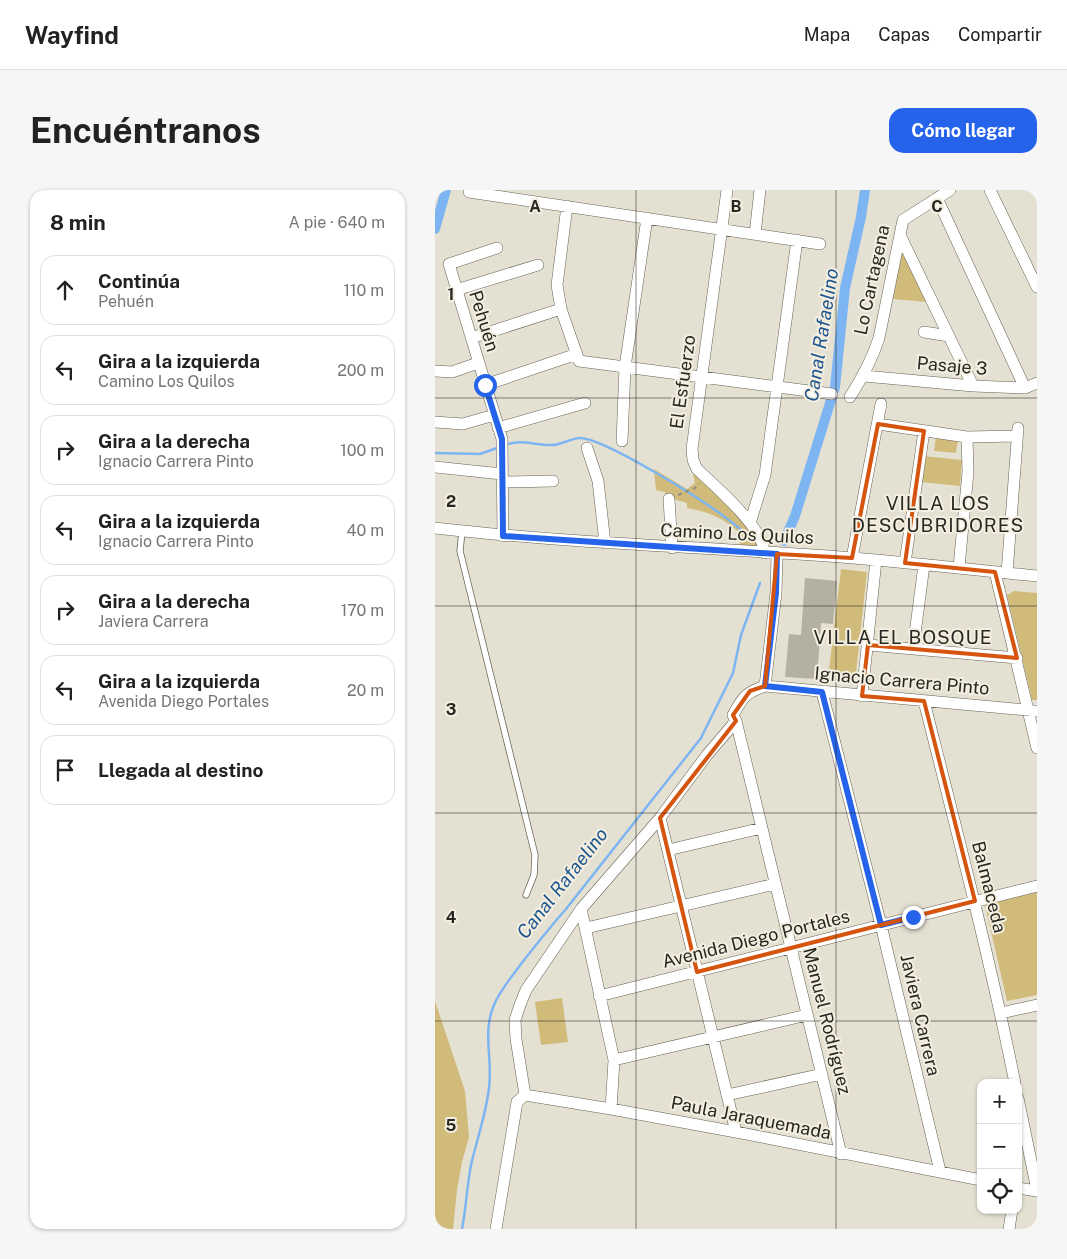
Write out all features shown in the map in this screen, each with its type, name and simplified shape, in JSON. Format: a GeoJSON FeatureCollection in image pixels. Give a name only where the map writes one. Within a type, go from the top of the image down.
{"type":"FeatureCollection","features":[{"type":"Feature","properties":{"kind":"street","name":"El Esfuerzo"},"geometry":{"type":"LineString","coordinates":[[727,190],[692,449],[693,460],[697,469],[751,523],[761,538],[764,553]]}},
{"type":"Feature","properties":{"kind":"street"},"geometry":{"type":"LineString","coordinates":[[755,234],[760,190]]}},
{"type":"Feature","properties":{"kind":"street","name":"Lo Cartagena"},"geometry":{"type":"LineString","coordinates":[[849,397],[864,376],[879,338],[903,220],[950,190]]}},
{"type":"Feature","properties":{"kind":"street"},"geometry":{"type":"LineString","coordinates":[[990,190],[1037,286]]}},
{"type":"Feature","properties":{"kind":"street"},"geometry":{"type":"LineString","coordinates":[[469,192],[504,194],[567,206],[821,244]]}},
{"type":"Feature","properties":{"kind":"street"},"geometry":{"type":"LineString","coordinates":[[937,198],[1025,388]]}},
{"type":"Feature","properties":{"kind":"street"},"geometry":{"type":"LineString","coordinates":[[567,206],[557,285],[561,309],[579,361],[832,394]]}},
{"type":"Feature","properties":{"kind":"street"},"geometry":{"type":"LineString","coordinates":[[622,441],[625,367],[647,218]]}},
{"type":"Feature","properties":{"kind":"street"},"geometry":{"type":"LineString","coordinates":[[900,235],[973,386]]}},
{"type":"Feature","properties":{"kind":"street"},"geometry":{"type":"LineString","coordinates":[[751,523],[765,475],[797,240]]}},
{"type":"Feature","properties":{"kind":"street","name":"Pehuén"},"geometry":{"type":"LineString","coordinates":[[497,248],[449,264],[500,434],[503,452],[503,536]]}},
{"type":"Feature","properties":{"kind":"street"},"geometry":{"type":"LineString","coordinates":[[456,290],[539,265]]}},
{"type":"Feature","properties":{"kind":"street"},"geometry":{"type":"LineString","coordinates":[[471,338],[561,309]]}},
{"type":"Feature","properties":{"kind":"street"},"geometry":{"type":"LineString","coordinates":[[924,332],[949,336]]}},
{"type":"Feature","properties":{"kind":"street"},"geometry":{"type":"LineString","coordinates":[[485,385],[577,354]]}},
{"type":"Feature","properties":{"kind":"street"},"geometry":{"type":"LineString","coordinates":[[435,371],[452,372],[478,363]]}},
{"type":"Feature","properties":{"kind":"street","name":"Pasaje 3"},"geometry":{"type":"LineString","coordinates":[[864,376],[973,386],[1025,388],[1037,383]]}},
{"type":"Feature","properties":{"kind":"street"},"geometry":{"type":"LineString","coordinates":[[500,434],[585,403]]}},
{"type":"Feature","properties":{"kind":"street"},"geometry":{"type":"LineString","coordinates":[[851,558],[881,404]]}},
{"type":"Feature","properties":{"kind":"street"},"geometry":{"type":"LineString","coordinates":[[435,422],[463,424],[494,415]]}},
{"type":"Feature","properties":{"kind":"street"},"geometry":{"type":"LineString","coordinates":[[878,424],[967,437],[1017,432],[1007,573]]}},
{"type":"Feature","properties":{"kind":"street"},"geometry":{"type":"LineString","coordinates":[[905,563],[924,431]]}},
{"type":"Feature","properties":{"kind":"street"},"geometry":{"type":"LineString","coordinates":[[959,567],[968,472],[967,437]]}},
{"type":"Feature","properties":{"kind":"street"},"geometry":{"type":"LineString","coordinates":[[587,448],[598,481],[605,543]]}},
{"type":"Feature","properties":{"kind":"street"},"geometry":{"type":"LineString","coordinates":[[435,467],[502,478],[553,481]]}},
{"type":"Feature","properties":{"kind":"street"},"geometry":{"type":"LineString","coordinates":[[669,499],[672,548]]}},
{"type":"Feature","properties":{"kind":"street","name":"Camino Los Quilos"},"geometry":{"type":"LineString","coordinates":[[435,528],[503,536],[851,558],[1037,576]]}},
{"type":"Feature","properties":{"kind":"street"},"geometry":{"type":"LineString","coordinates":[[496,1229],[521,1098],[515,1039],[515,1020],[520,1004],[526,990],[581,909],[660,818],[735,721],[733,715],[742,699],[750,691],[765,686],[776,593],[777,554]]}},
{"type":"Feature","properties":{"kind":"street"},"geometry":{"type":"LineString","coordinates":[[862,696],[876,560]]}},
{"type":"Feature","properties":{"kind":"street"},"geometry":{"type":"LineString","coordinates":[[913,649],[924,565]]}},
{"type":"Feature","properties":{"kind":"street"},"geometry":{"type":"LineString","coordinates":[[995,572],[1032,710],[1037,748]]}},
{"type":"Feature","properties":{"kind":"street"},"geometry":{"type":"LineString","coordinates":[[867,645],[1017,658]]}},
{"type":"Feature","properties":{"kind":"street","name":"Ignacio Carrera Pinto"},"geometry":{"type":"LineString","coordinates":[[765,686],[1032,710]]}},
{"type":"Feature","properties":{"kind":"street","name":"Javiera Carrera"},"geometry":{"type":"LineString","coordinates":[[822,692],[881,925],[940,1171]]}},
{"type":"Feature","properties":{"kind":"street","name":"Balmaceda"},"geometry":{"type":"LineString","coordinates":[[924,701],[975,902],[1014,1079]]}},
{"type":"Feature","properties":{"kind":"street","name":"Manuel Rodríguez"},"geometry":{"type":"LineString","coordinates":[[735,721],[841,1154]]}},
{"type":"Feature","properties":{"kind":"street"},"geometry":{"type":"LineString","coordinates":[[660,818],[736,1132]]}},
{"type":"Feature","properties":{"kind":"street"},"geometry":{"type":"LineString","coordinates":[[668,850],[762,828]]}},
{"type":"Feature","properties":{"kind":"street"},"geometry":{"type":"LineString","coordinates":[[586,928],[775,884]]}},
{"type":"Feature","properties":{"kind":"street","name":"Avenida Diego Portales"},"geometry":{"type":"LineString","coordinates":[[599,996],[1037,886]]}},
{"type":"Feature","properties":{"kind":"street"},"geometry":{"type":"LineString","coordinates":[[581,909],[614,1060],[611,1109]]}},
{"type":"Feature","properties":{"kind":"street"},"geometry":{"type":"LineString","coordinates":[[1001,1014],[1037,1006]]}},
{"type":"Feature","properties":{"kind":"street"},"geometry":{"type":"LineString","coordinates":[[614,1060],[807,1015]]}},
{"type":"Feature","properties":{"kind":"street"},"geometry":{"type":"LineString","coordinates":[[727,1095],[822,1074]]}},
{"type":"Feature","properties":{"kind":"street","name":"Paula Jaraquemada"},"geometry":{"type":"LineString","coordinates":[[521,1098],[611,1109],[977,1179]]}},
{"type":"Feature","properties":{"kind":"street"},"geometry":{"type":"LineString","coordinates":[[1022,1118],[1037,1191],[1022,1189]]}},
{"type":"Feature","properties":{"kind":"street"},"geometry":{"type":"LineString","coordinates":[[1009,1229],[1011,1214]]}},
{"type":"Feature","properties":{"kind":"lane"},"geometry":{"type":"LineString","coordinates":[[462,531],[459,550],[535,855],[534,876],[526,895]]}},
{"type":"Feature","properties":{"kind":"path"},"geometry":{"type":"LineString","coordinates":[[681,494],[695,488]]}},
{"type":"Feature","properties":{"kind":"highlighted area"},"geometry":{"type":"Polygon","coordinates":[[[878,424],[924,431],[905,563],[995,572],[1017,658],[868,645],[862,696],[924,701],[975,901],[697,972],[660,818],[736,721],[733,715],[750,691],[765,686],[777,554],[852,558],[878,424]]]}},
{"type":"Feature","properties":{"kind":"shaded area"},"geometry":{"type":"Polygon","coordinates":[[[902,248],[927,302],[893,299],[902,248]]]}},
{"type":"Feature","properties":{"kind":"shaded area"},"geometry":{"type":"Polygon","coordinates":[[[936,436],[958,439],[956,453],[934,451],[936,436]]]}},
{"type":"Feature","properties":{"kind":"shaded area"},"geometry":{"type":"Polygon","coordinates":[[[924,456],[962,460],[960,486],[921,482],[924,456]]]}},
{"type":"Feature","properties":{"kind":"shaded area"},"geometry":{"type":"Polygon","coordinates":[[[654,469],[687,489],[695,483],[692,469],[750,530],[758,548],[740,545],[740,533],[721,519],[687,508],[687,503],[666,497],[665,492],[656,490],[654,469]]]}},
{"type":"Feature","properties":{"kind":"shaded area"},"geometry":{"type":"Polygon","coordinates":[[[841,569],[867,572],[855,682],[828,679],[841,569]]]}},
{"type":"Feature","properties":{"kind":"shaded area"},"geometry":{"type":"Polygon","coordinates":[[[1014,591],[1037,593],[1037,700],[1032,700],[1007,595],[1014,591]]]}},
{"type":"Feature","properties":{"kind":"shaded area"},"geometry":{"type":"Polygon","coordinates":[[[1037,892],[1037,995],[1007,1001],[985,905],[1037,892]]]}},
{"type":"Feature","properties":{"kind":"shaded area"},"geometry":{"type":"Polygon","coordinates":[[[562,998],[568,1042],[541,1045],[535,1002],[562,998]]]}},
{"type":"Feature","properties":{"kind":"shaded area"},"geometry":{"type":"Polygon","coordinates":[[[435,1001],[465,1091],[469,1137],[457,1190],[453,1229],[435,1229],[435,1001]]]}},
{"type":"Feature","properties":{"kind":"building"},"geometry":{"type":"Polygon","coordinates":[[[805,578],[837,581],[833,624],[821,623],[817,679],[785,677],[789,634],[801,635],[805,578]]]}},
{"type":"Feature","properties":{"kind":"waterway"},"geometry":{"type":"LineString","coordinates":[[435,229],[446,190]]}},
{"type":"Feature","properties":{"kind":"waterway","name":"Canal Rafaelino"},"geometry":{"type":"LineString","coordinates":[[784,541],[795,516],[835,387],[845,288],[865,190]]}},
{"type":"Feature","properties":{"kind":"waterway"},"geometry":{"type":"LineString","coordinates":[[505,445],[522,442],[554,445],[579,438],[591,440],[630,458],[676,485],[730,521],[752,541]]}},
{"type":"Feature","properties":{"kind":"waterway"},"geometry":{"type":"LineString","coordinates":[[435,453],[480,454],[500,447]]}},
{"type":"Feature","properties":{"kind":"waterway","name":"Canal Rafaelino"},"geometry":{"type":"LineString","coordinates":[[462,1229],[471,1165],[488,1098],[490,1078],[488,1036],[491,1015],[496,1000],[521,964],[701,738],[733,673],[741,635],[760,583]]}},
{"type":"Feature","properties":{"kind":"district","name":"VILLA LOS DESCUBRIDORES"},"geometry":{"type":"Point","coordinates":[938,514]}},
{"type":"Feature","properties":{"kind":"district","name":"VILLA EL BOSQUE"},"geometry":{"type":"Point","coordinates":[903,637]}},
{"type":"Feature","properties":{"kind":"route"},"geometry":{"type":"LineString","coordinates":[[485,385],[502,439],[503,536],[777,554],[776,593],[765,686],[822,692],[881,925],[913,917]]}}]}
